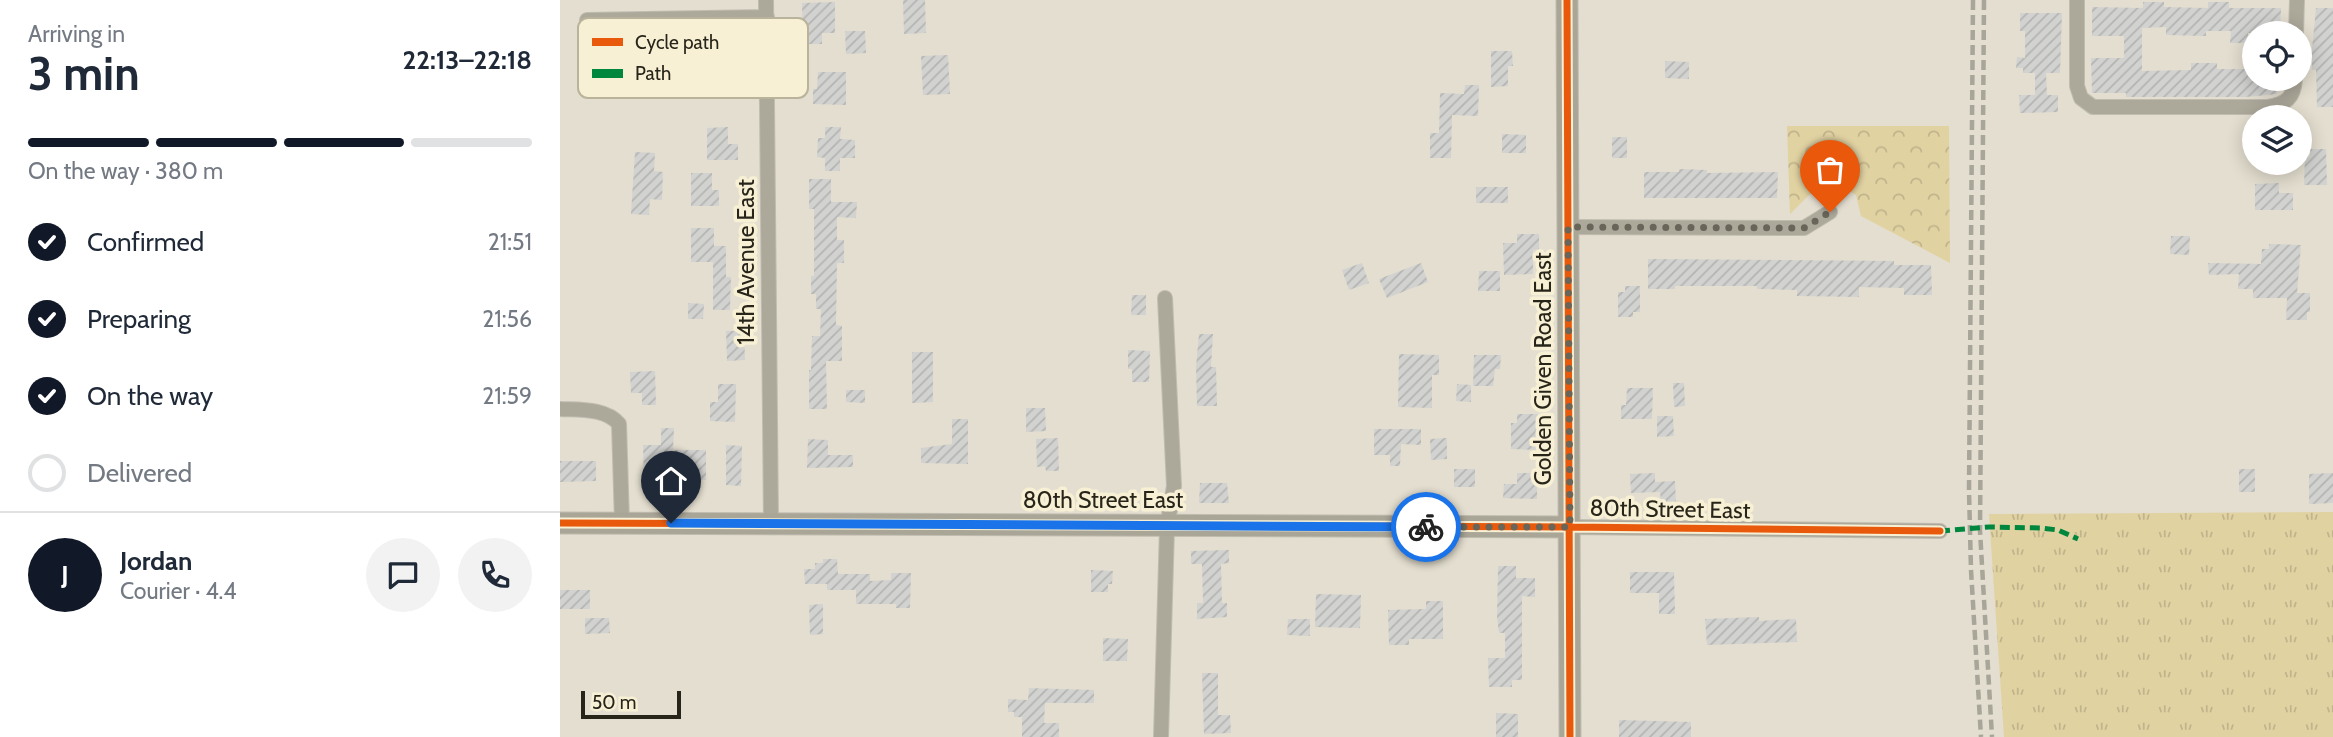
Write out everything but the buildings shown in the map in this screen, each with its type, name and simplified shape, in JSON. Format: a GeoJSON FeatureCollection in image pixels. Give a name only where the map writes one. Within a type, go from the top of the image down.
{"type":"FeatureCollection","features":[{"type":"Feature","properties":{"kind":"street","name":"14th Avenue East"},"geometry":{"type":"LineString","coordinates":[[766,0],[767,17]]}},
{"type":"Feature","properties":{"kind":"street","name":"Golden Given Road East"},"geometry":{"type":"LineString","coordinates":[[1567,0],[1570,737]]}},
{"type":"Feature","properties":{"kind":"street"},"geometry":{"type":"LineString","coordinates":[[2077,0],[2077,86],[2081,98],[2092,107],[2268,107],[2286,102],[2293,91]]}},
{"type":"Feature","properties":{"kind":"street"},"geometry":{"type":"LineString","coordinates":[[2296,21],[2297,0]]}},
{"type":"Feature","properties":{"kind":"street"},"geometry":{"type":"LineString","coordinates":[[707,18],[767,17]]}},
{"type":"Feature","properties":{"kind":"street","name":"14th Avenue East"},"geometry":{"type":"LineString","coordinates":[[768,98],[771,523]]}},
{"type":"Feature","properties":{"kind":"street"},"geometry":{"type":"LineString","coordinates":[[1568,227],[1804,228],[1830,212]]}},
{"type":"Feature","properties":{"kind":"street"},"geometry":{"type":"LineString","coordinates":[[1160,737],[1167,527],[1174,486],[1165,298]]}},
{"type":"Feature","properties":{"kind":"street"},"geometry":{"type":"LineString","coordinates":[[560,409],[602,413],[613,417],[619,424],[622,523]]}},
{"type":"Feature","properties":{"kind":"street","name":"80th Street East"},"geometry":{"type":"LineString","coordinates":[[560,523],[1940,531]]}},
{"type":"Feature","properties":{"kind":"green space"},"geometry":{"type":"Polygon","coordinates":[[[1787,126],[1949,126],[1950,263],[1861,216],[1856,195],[1842,187],[1824,184],[1790,214],[1787,126]]]}},
{"type":"Feature","properties":{"kind":"green space"},"geometry":{"type":"Polygon","coordinates":[[[2333,512],[2333,737],[2004,737],[1989,514],[2333,512]]]}},
{"type":"Feature","properties":{"kind":"railway"},"geometry":{"type":"LineString","coordinates":[[1973,0],[1969,491],[1981,737]]}},
{"type":"Feature","properties":{"kind":"railway"},"geometry":{"type":"LineString","coordinates":[[1984,0],[1980,531],[1992,737]]}},
{"type":"Feature","properties":{"kind":"marked path"},"geometry":{"type":"LineString","coordinates":[[1940,531],[1989,527],[2041,528],[2058,530],[2078,539]]}},
{"type":"Feature","properties":{"kind":"cycle path"},"geometry":{"type":"LineString","coordinates":[[1567,0],[1570,737]]}},
{"type":"Feature","properties":{"kind":"cycle path"},"geometry":{"type":"LineString","coordinates":[[560,523],[1940,531]]}},
{"type":"Feature","properties":{"kind":"way so far"},"geometry":{"type":"LineString","coordinates":[[1426,527],[1570,527],[1568,227],[1804,228],[1830,212]]}},
{"type":"Feature","properties":{"kind":"route"},"geometry":{"type":"LineString","coordinates":[[671,523],[1426,527]]}}]}
